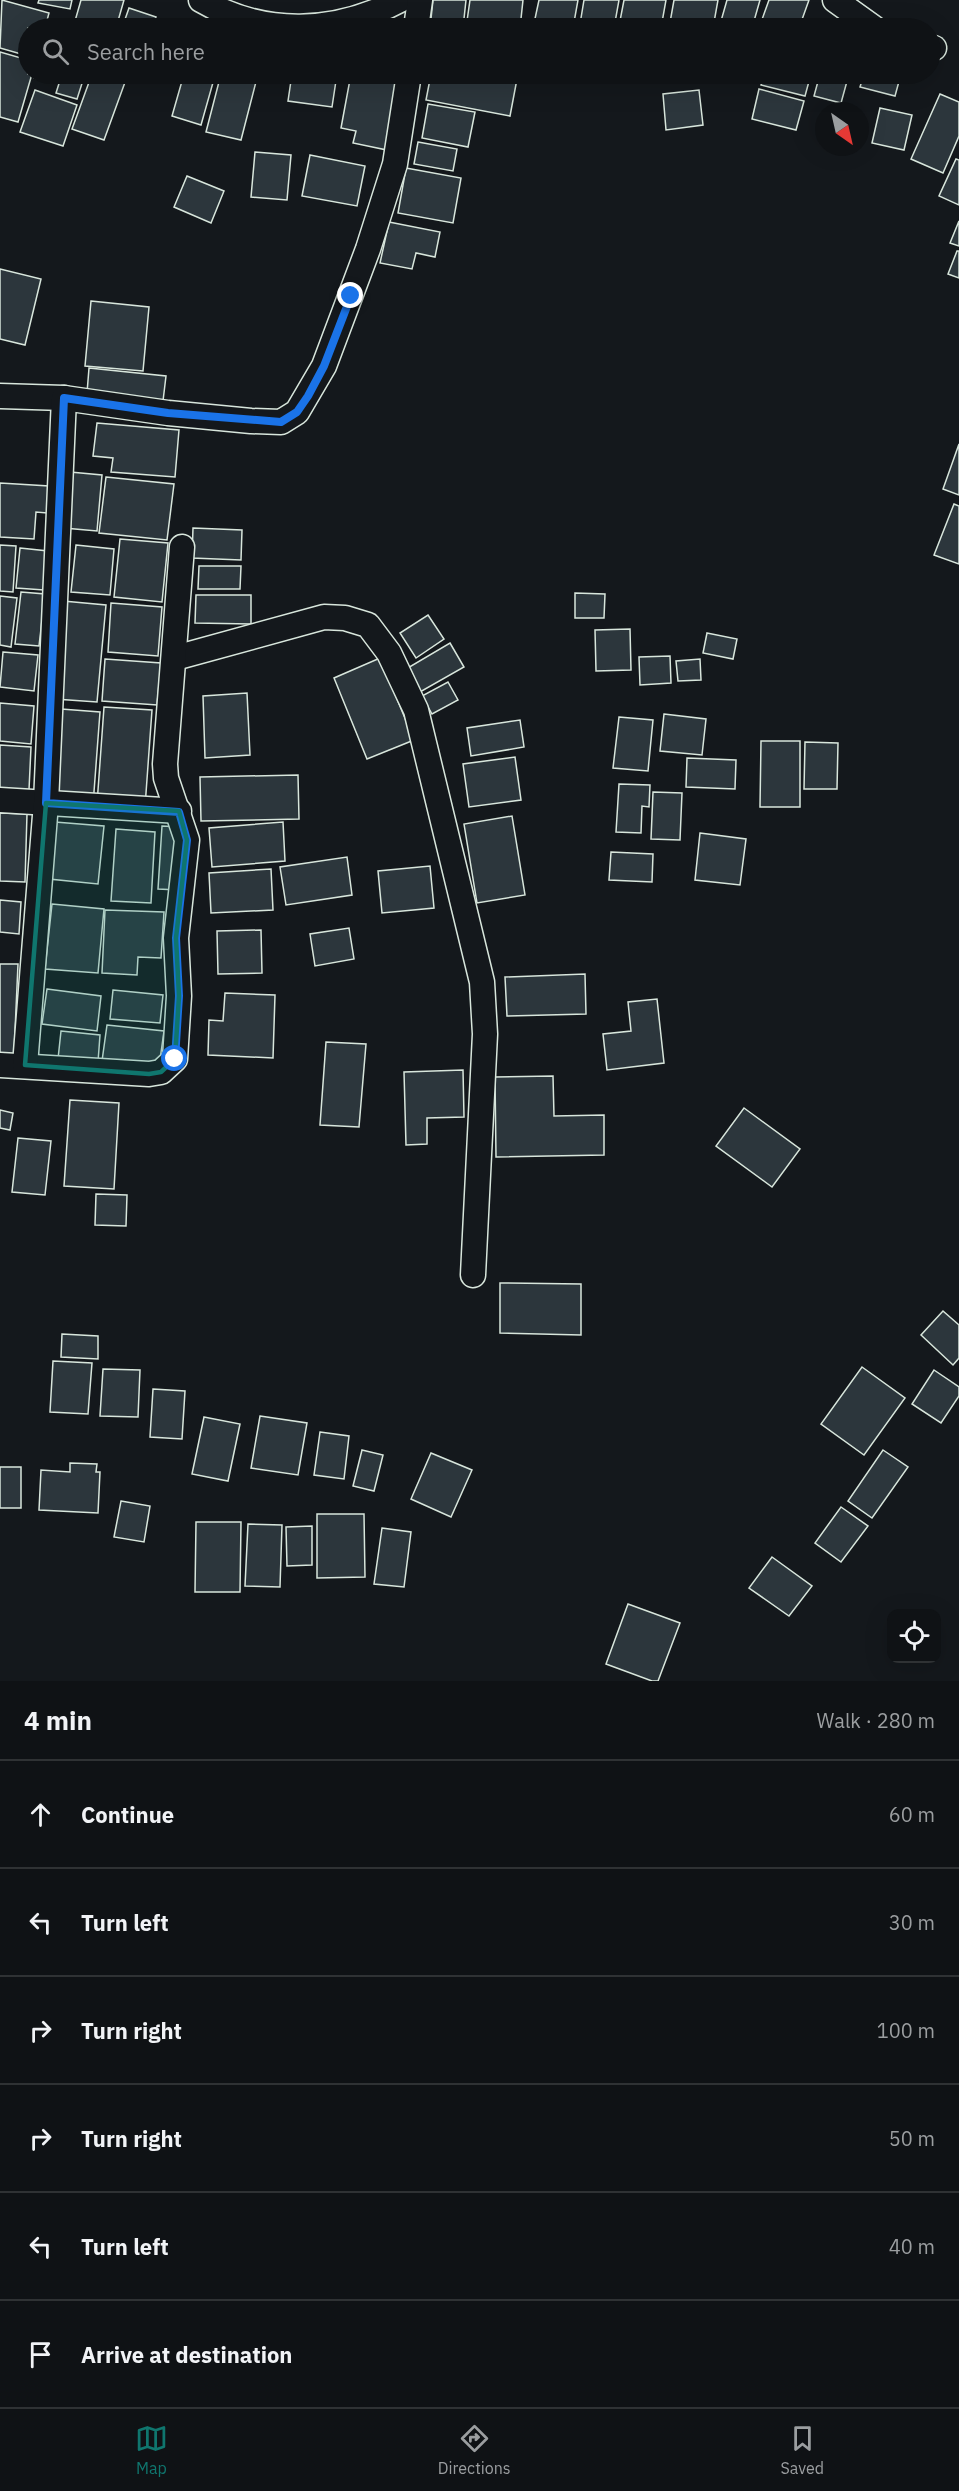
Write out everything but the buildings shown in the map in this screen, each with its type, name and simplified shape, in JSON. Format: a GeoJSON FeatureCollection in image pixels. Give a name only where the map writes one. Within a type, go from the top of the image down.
{"type":"FeatureCollection","features":[{"type":"Feature","properties":{"kind":"street"},"geometry":{"type":"LineString","coordinates":[[201,0],[223,13],[239,18]]}},
{"type":"Feature","properties":{"kind":"street"},"geometry":{"type":"LineString","coordinates":[[362,18],[400,0]]}},
{"type":"Feature","properties":{"kind":"street"},"geometry":{"type":"LineString","coordinates":[[417,18],[420,0]]}},
{"type":"Feature","properties":{"kind":"street"},"geometry":{"type":"LineString","coordinates":[[835,0],[860,18]]}},
{"type":"Feature","properties":{"kind":"street"},"geometry":{"type":"LineString","coordinates":[[0,396],[64,398],[168,413],[251,421],[281,422],[297,412],[324,366],[368,249],[395,164],[407,84]]}},
{"type":"Feature","properties":{"kind":"street"},"geometry":{"type":"LineString","coordinates":[[25,1065],[46,803],[64,398]]}},
{"type":"Feature","properties":{"kind":"street"},"geometry":{"type":"LineString","coordinates":[[0,1065],[148,1074],[161,1072],[175,1059],[179,996],[176,938],[187,840],[166,778],[165,764],[182,548]]}},
{"type":"Feature","properties":{"kind":"street"},"geometry":{"type":"LineString","coordinates":[[175,658],[324,617],[345,618],[368,625],[389,653],[416,710],[443,813],[482,982],[485,1034],[473,1275]]}},
{"type":"Feature","properties":{"kind":"street"},"geometry":{"type":"LineString","coordinates":[[0,800],[179,812]]}},
{"type":"Feature","properties":{"kind":"highlighted area"},"geometry":{"type":"Polygon","coordinates":[[[46,803],[179,811],[187,840],[176,938],[179,996],[175,1059],[161,1072],[149,1074],[25,1065],[46,803]]]}},
{"type":"Feature","properties":{"kind":"route"},"geometry":{"type":"LineString","coordinates":[[175,1059],[179,996],[176,938],[187,840],[179,812],[46,803],[64,398],[168,413],[281,422],[297,412],[308,396],[324,366],[351,296]]}}]}
